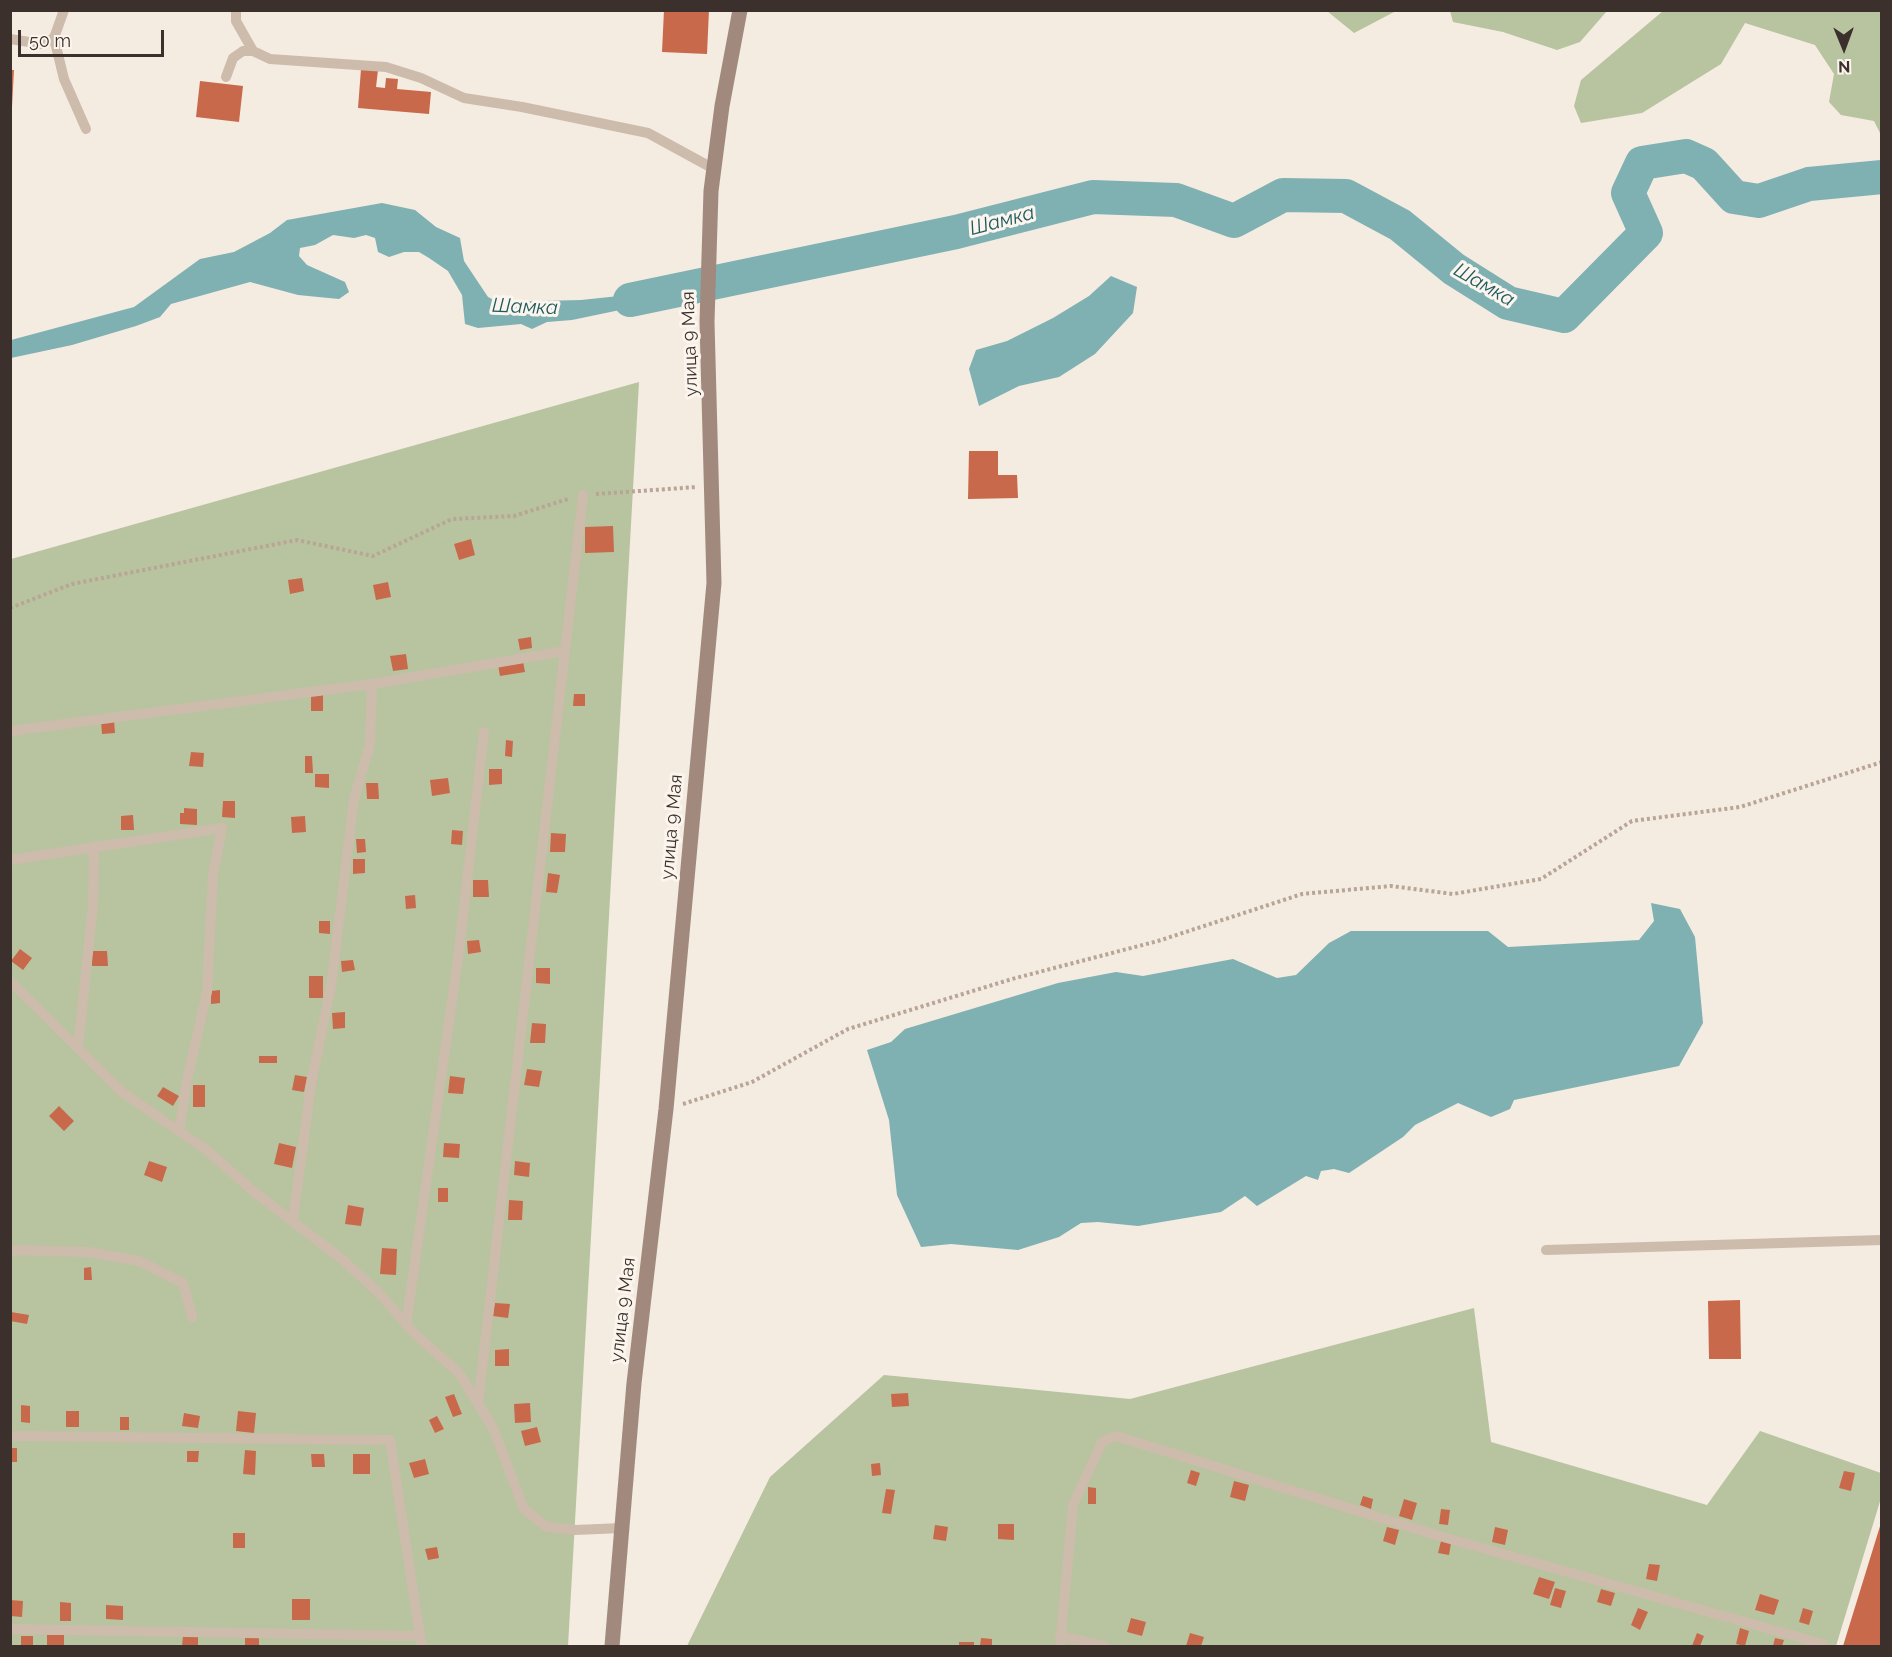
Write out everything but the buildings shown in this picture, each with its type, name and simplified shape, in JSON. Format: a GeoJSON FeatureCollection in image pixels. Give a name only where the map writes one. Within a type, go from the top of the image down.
{"type":"FeatureCollection","features":[{"type":"Feature","properties":{"kind":"main road","name":"улица 9 Мая"},"geometry":{"type":"LineString","coordinates":[[612,1647],[634,1383],[666,1109],[714,583],[707,322],[708,261],[714,169],[740,10]]}},
{"type":"Feature","properties":{"kind":"lane"},"geometry":{"type":"LineString","coordinates":[[64,10],[54,38],[64,79],[86,129]]}},
{"type":"Feature","properties":{"kind":"lane"},"geometry":{"type":"LineString","coordinates":[[236,10],[236,21],[253,51]]}},
{"type":"Feature","properties":{"kind":"lane"},"geometry":{"type":"LineString","coordinates":[[10,39],[42,44],[54,38]]}},
{"type":"Feature","properties":{"kind":"lane"},"geometry":{"type":"LineString","coordinates":[[226,76],[234,58],[243,51],[253,51],[270,60],[283,62],[386,67],[421,78],[464,98],[522,107],[648,133],[714,169]]}},
{"type":"Feature","properties":{"kind":"lane"},"geometry":{"type":"LineString","coordinates":[[478,1404],[583,495]]}},
{"type":"Feature","properties":{"kind":"lane"},"geometry":{"type":"LineString","coordinates":[[10,731],[372,684],[565,651]]}},
{"type":"Feature","properties":{"kind":"lane"},"geometry":{"type":"LineString","coordinates":[[293,1220],[310,1084],[331,986],[354,799],[370,744],[372,684]]}},
{"type":"Feature","properties":{"kind":"lane"},"geometry":{"type":"LineString","coordinates":[[406,1324],[458,959],[484,732]]}},
{"type":"Feature","properties":{"kind":"lane"},"geometry":{"type":"LineString","coordinates":[[10,860],[222,828],[213,874],[207,992],[179,1131]]}},
{"type":"Feature","properties":{"kind":"lane"},"geometry":{"type":"LineString","coordinates":[[78,1048],[93,905],[94,846]]}},
{"type":"Feature","properties":{"kind":"lane"},"geometry":{"type":"LineString","coordinates":[[10,981],[122,1092],[208,1150],[253,1191],[293,1220],[364,1280],[406,1324],[459,1373],[493,1428],[524,1509],[547,1527],[575,1530],[622,1528]]}},
{"type":"Feature","properties":{"kind":"lane"},"geometry":{"type":"LineString","coordinates":[[1546,1250],[1881,1240]]}},
{"type":"Feature","properties":{"kind":"lane"},"geometry":{"type":"LineString","coordinates":[[10,1250],[89,1252],[139,1261],[183,1283],[192,1317]]}},
{"type":"Feature","properties":{"kind":"lane"},"geometry":{"type":"LineString","coordinates":[[10,1436],[390,1440],[421,1642],[10,1629]]}},
{"type":"Feature","properties":{"kind":"lane"},"geometry":{"type":"LineString","coordinates":[[1105,1647],[1060,1641],[1073,1505],[1102,1442],[1116,1437],[1436,1535],[1823,1644]]}},
{"type":"Feature","properties":{"kind":"path"},"geometry":{"type":"LineString","coordinates":[[10,608],[72,584],[297,540],[373,556],[452,519],[514,516],[583,495],[712,486]]}},
{"type":"Feature","properties":{"kind":"path"},"geometry":{"type":"LineString","coordinates":[[666,1109],[752,1082],[848,1029],[1012,979],[1158,941],[1302,894],[1391,886],[1453,894],[1541,879],[1632,821],[1740,807],[1881,762]]}},
{"type":"Feature","properties":{"kind":"green space"},"geometry":{"type":"Polygon","coordinates":[[[1450,10],[1607,11],[1580,42],[1557,50],[1503,32],[1453,22],[1450,10]]]}},
{"type":"Feature","properties":{"kind":"green space"},"geometry":{"type":"Polygon","coordinates":[[[1327,11],[1396,11],[1354,33],[1327,11]]]}},
{"type":"Feature","properties":{"kind":"green space"},"geometry":{"type":"Polygon","coordinates":[[[1663,11],[1881,11],[1881,135],[1874,121],[1841,115],[1829,102],[1834,74],[1815,45],[1745,23],[1721,64],[1642,113],[1581,123],[1574,106],[1581,80],[1663,11]]]}},
{"type":"Feature","properties":{"kind":"green space"},"geometry":{"type":"Polygon","coordinates":[[[639,382],[568,1646],[11,1646],[11,559],[639,382]]]}},
{"type":"Feature","properties":{"kind":"green space"},"geometry":{"type":"Polygon","coordinates":[[[1474,1308],[1491,1442],[1707,1505],[1760,1431],[1881,1473],[1881,1498],[1836,1646],[687,1646],[770,1477],[884,1375],[1130,1399],[1474,1308]]]}},
{"type":"Feature","properties":{"kind":"water"},"geometry":{"type":"Polygon","coordinates":[[[382,203],[415,210],[436,227],[460,238],[464,261],[488,297],[498,302],[581,300],[638,294],[676,283],[676,299],[652,299],[639,306],[572,320],[547,322],[532,329],[521,324],[478,328],[465,324],[462,295],[448,271],[429,258],[419,252],[404,252],[389,257],[378,252],[375,238],[366,235],[354,238],[333,235],[315,245],[300,248],[299,256],[307,265],[345,282],[349,292],[339,299],[298,295],[250,282],[171,304],[160,317],[136,326],[72,345],[11,358],[11,340],[134,307],[200,259],[234,252],[270,233],[287,220],[382,203]]]}},
{"type":"Feature","properties":{"kind":"water"},"geometry":{"type":"Polygon","coordinates":[[[1111,276],[1137,287],[1133,313],[1095,354],[1059,377],[1019,386],[979,406],[969,369],[976,350],[1007,341],[1053,318],[1089,296],[1111,276]]]}},
{"type":"Feature","properties":{"kind":"water"},"geometry":{"type":"Polygon","coordinates":[[[1651,903],[1680,909],[1695,937],[1703,1023],[1679,1066],[1514,1100],[1510,1109],[1491,1117],[1458,1103],[1415,1125],[1403,1137],[1349,1173],[1334,1169],[1321,1171],[1318,1180],[1306,1176],[1257,1206],[1245,1196],[1221,1212],[1138,1226],[1098,1222],[1081,1223],[1059,1237],[1018,1250],[951,1244],[921,1247],[897,1195],[889,1120],[867,1050],[891,1042],[905,1029],[1058,983],[1116,972],[1143,976],[1233,959],[1277,978],[1296,975],[1329,943],[1351,931],[1488,931],[1508,947],[1639,940],[1654,921],[1651,903]]]}},
{"type":"Feature","properties":{"kind":"waterway","name":"Шамка"},"geometry":{"type":"LineString","coordinates":[[630,300],[956,232],[1093,197],[1176,200],[1234,221],[1283,195],[1346,196],[1400,225],[1454,269],[1508,303],[1564,316],[1646,233],[1628,193],[1642,163],[1686,156],[1704,164],[1734,197],[1759,201],[1809,184],[1882,177]]}}]}
